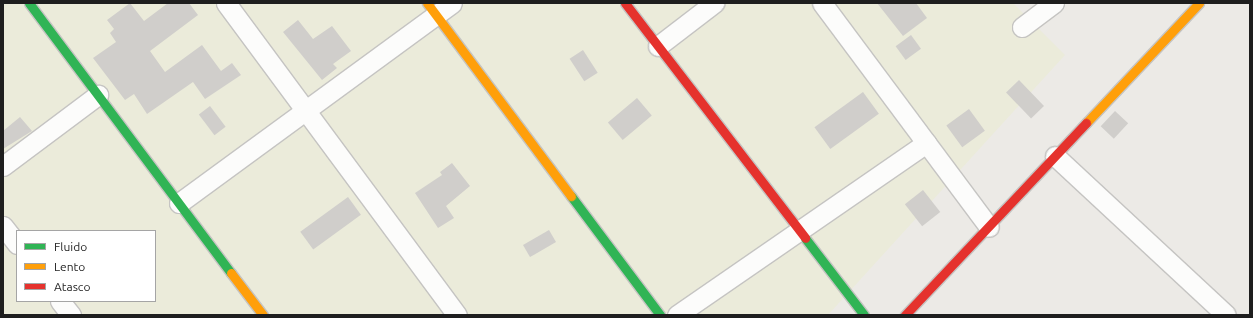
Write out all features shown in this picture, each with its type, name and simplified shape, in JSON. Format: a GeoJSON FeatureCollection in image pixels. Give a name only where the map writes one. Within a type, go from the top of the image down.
{"type":"FeatureCollection","features":[{"type":"Feature","properties":{"kind":"street"},"geometry":{"type":"LineString","coordinates":[[29,3],[263,315]]}},
{"type":"Feature","properties":{"kind":"street"},"geometry":{"type":"LineString","coordinates":[[226,3],[457,315]]}},
{"type":"Feature","properties":{"kind":"street"},"geometry":{"type":"LineString","coordinates":[[179,203],[306,110],[431,9],[452,3]]}},
{"type":"Feature","properties":{"kind":"street"},"geometry":{"type":"LineString","coordinates":[[624,3],[864,315]]}},
{"type":"Feature","properties":{"kind":"street"},"geometry":{"type":"LineString","coordinates":[[658,46],[714,3]]}},
{"type":"Feature","properties":{"kind":"street"},"geometry":{"type":"LineString","coordinates":[[822,3],[989,227]]}},
{"type":"Feature","properties":{"kind":"street"},"geometry":{"type":"LineString","coordinates":[[1022,27],[1054,3]]}},
{"type":"Feature","properties":{"kind":"street"},"geometry":{"type":"LineString","coordinates":[[905,315],[1199,3]]}},
{"type":"Feature","properties":{"kind":"street"},"geometry":{"type":"LineString","coordinates":[[431,9],[660,315]]}},
{"type":"Feature","properties":{"kind":"street"},"geometry":{"type":"LineString","coordinates":[[3,166],[98,95]]}},
{"type":"Feature","properties":{"kind":"street"},"geometry":{"type":"LineString","coordinates":[[676,315],[800,232],[926,143]]}},
{"type":"Feature","properties":{"kind":"street"},"geometry":{"type":"LineString","coordinates":[[1056,156],[1226,315]]}},
{"type":"Feature","properties":{"kind":"street"},"geometry":{"type":"LineString","coordinates":[[3,226],[16,243]]}},
{"type":"Feature","properties":{"kind":"street"},"geometry":{"type":"LineString","coordinates":[[61,302],[71,315]]}},
{"type":"Feature","properties":{"kind":"green space"},"geometry":{"type":"Polygon","coordinates":[[[3,3],[1013,3],[1065,55],[828,315],[3,315],[3,3]]]}},
{"type":"Feature","properties":{"kind":"building"},"geometry":{"type":"Polygon","coordinates":[[[130,3],[144,21],[168,3],[189,3],[198,15],[150,51],[165,72],[202,45],[221,71],[232,63],[241,75],[205,99],[193,82],[147,114],[134,94],[125,100],[93,58],[116,42],[110,33],[114,29],[107,20],[130,3]]]}},
{"type":"Feature","properties":{"kind":"building"},"geometry":{"type":"Polygon","coordinates":[[[877,3],[916,3],[927,18],[903,36],[877,3]]]}},
{"type":"Feature","properties":{"kind":"building"},"geometry":{"type":"Polygon","coordinates":[[[298,20],[313,39],[332,26],[351,51],[333,64],[337,68],[322,80],[283,32],[298,20]]]}},
{"type":"Feature","properties":{"kind":"building"},"geometry":{"type":"Polygon","coordinates":[[[911,35],[921,49],[906,60],[896,46],[911,35]]]}},
{"type":"Feature","properties":{"kind":"building"},"geometry":{"type":"Polygon","coordinates":[[[583,50],[598,73],[584,81],[570,59],[583,50]]]}},
{"type":"Feature","properties":{"kind":"building"},"geometry":{"type":"Polygon","coordinates":[[[1019,80],[1044,106],[1031,118],[1006,93],[1019,80]]]}},
{"type":"Feature","properties":{"kind":"building"},"geometry":{"type":"Polygon","coordinates":[[[863,92],[879,114],[830,149],[814,127],[863,92]]]}},
{"type":"Feature","properties":{"kind":"building"},"geometry":{"type":"Polygon","coordinates":[[[637,98],[652,116],[623,140],[608,122],[637,98]]]}},
{"type":"Feature","properties":{"kind":"building"},"geometry":{"type":"Polygon","coordinates":[[[210,106],[226,127],[214,135],[199,114],[210,106]]]}},
{"type":"Feature","properties":{"kind":"building"},"geometry":{"type":"Polygon","coordinates":[[[969,109],[985,131],[962,147],[946,125],[969,109]]]}},
{"type":"Feature","properties":{"kind":"building"},"geometry":{"type":"Polygon","coordinates":[[[1115,111],[1128,123],[1114,139],[1101,126],[1115,111]]]}},
{"type":"Feature","properties":{"kind":"building"},"geometry":{"type":"Polygon","coordinates":[[[20,117],[32,131],[3,149],[3,131],[20,117]]]}},
{"type":"Feature","properties":{"kind":"building"},"geometry":{"type":"Polygon","coordinates":[[[452,163],[470,186],[446,206],[454,218],[438,228],[415,193],[442,175],[440,172],[452,163]]]}},
{"type":"Feature","properties":{"kind":"building"},"geometry":{"type":"Polygon","coordinates":[[[923,190],[940,212],[922,226],[905,204],[923,190]]]}},
{"type":"Feature","properties":{"kind":"building"},"geometry":{"type":"Polygon","coordinates":[[[348,197],[361,215],[313,249],[300,232],[348,197]]]}},
{"type":"Feature","properties":{"kind":"building"},"geometry":{"type":"Polygon","coordinates":[[[549,230],[556,242],[530,257],[523,245],[549,230]]]}},
{"type":"Feature","properties":{"kind":"traffic: fast"},"geometry":{"type":"LineString","coordinates":[[29,3],[231,273]]}},
{"type":"Feature","properties":{"kind":"traffic: fast"},"geometry":{"type":"LineString","coordinates":[[571,196],[660,315]]}},
{"type":"Feature","properties":{"kind":"traffic: fast"},"geometry":{"type":"LineString","coordinates":[[805,238],[864,315]]}},
{"type":"Feature","properties":{"kind":"traffic: slow"},"geometry":{"type":"LineString","coordinates":[[427,3],[571,196]]}},
{"type":"Feature","properties":{"kind":"traffic: slow"},"geometry":{"type":"LineString","coordinates":[[1086,123],[1199,3]]}},
{"type":"Feature","properties":{"kind":"traffic: slow"},"geometry":{"type":"LineString","coordinates":[[231,273],[263,315]]}},
{"type":"Feature","properties":{"kind":"traffic: jam"},"geometry":{"type":"LineString","coordinates":[[625,3],[805,238]]}},
{"type":"Feature","properties":{"kind":"traffic: jam"},"geometry":{"type":"LineString","coordinates":[[905,315],[1086,123]]}}]}
